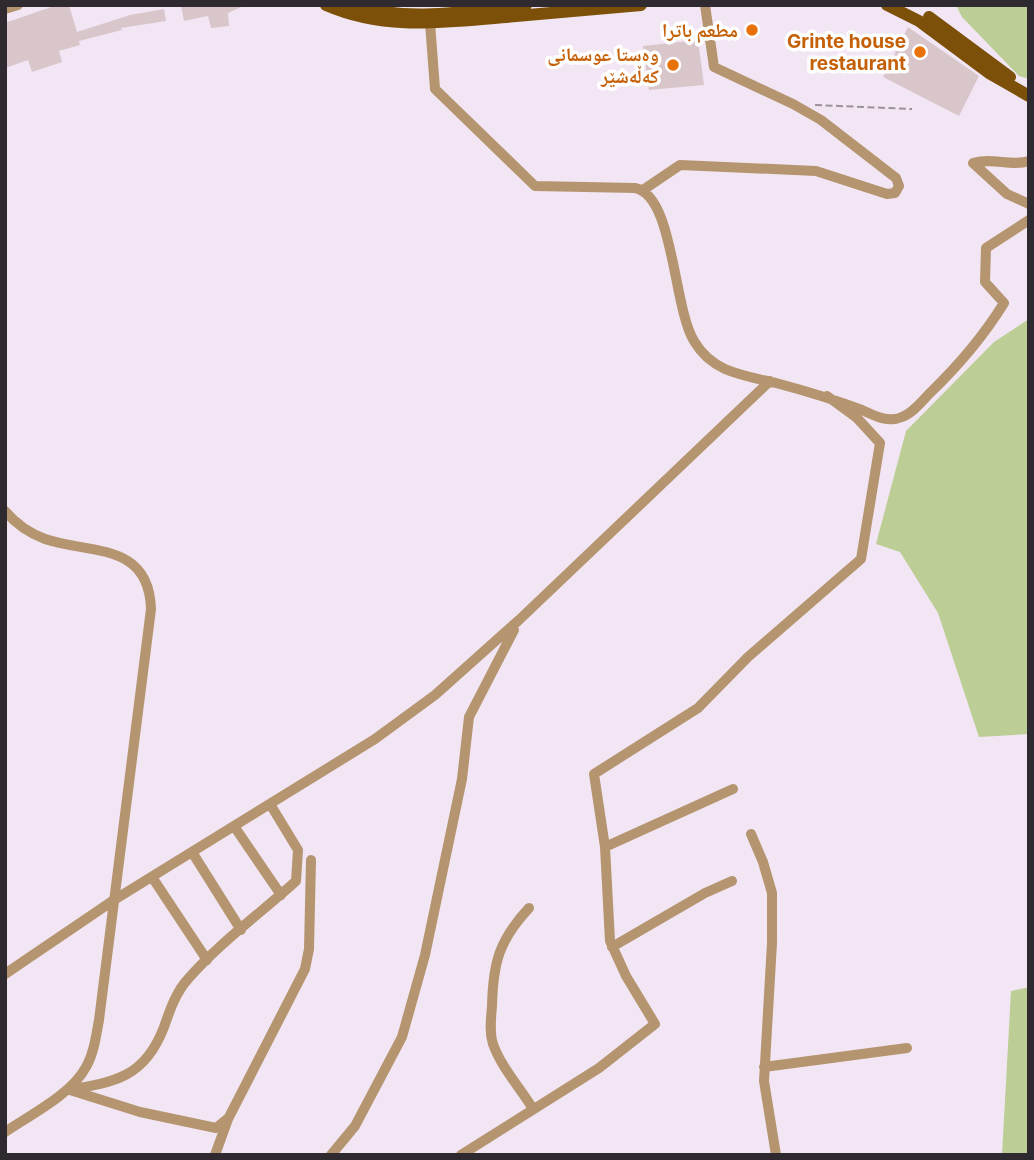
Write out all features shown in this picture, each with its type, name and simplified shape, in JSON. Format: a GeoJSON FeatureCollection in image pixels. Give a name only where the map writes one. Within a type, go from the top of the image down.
{"type":"FeatureCollection","features":[{"type":"Feature","properties":{"kind":"main road"},"geometry":{"type":"LineString","coordinates":[[326,5],[374,21],[430,23],[641,5]]}},
{"type":"Feature","properties":{"kind":"main road"},"geometry":{"type":"LineString","coordinates":[[352,5],[391,14],[526,5]]}},
{"type":"Feature","properties":{"kind":"main road"},"geometry":{"type":"LineString","coordinates":[[887,5],[919,21],[980,67],[1029,96]]}},
{"type":"Feature","properties":{"kind":"main road"},"geometry":{"type":"LineString","coordinates":[[908,5],[1010,77],[1029,87]]}},
{"type":"Feature","properties":{"kind":"street"},"geometry":{"type":"LineString","coordinates":[[5,9],[18,5]]}},
{"type":"Feature","properties":{"kind":"street"},"geometry":{"type":"LineString","coordinates":[[430,23],[435,89],[535,186],[643,190],[680,165],[816,171],[882,193],[891,194],[897,191],[900,184],[896,178],[821,120],[714,67],[705,5]]}},
{"type":"Feature","properties":{"kind":"street"},"geometry":{"type":"LineString","coordinates":[[1029,161],[1021,163],[985,160],[973,163],[1007,194],[1029,204]]}},
{"type":"Feature","properties":{"kind":"street"},"geometry":{"type":"LineString","coordinates":[[643,190],[651,197],[659,212],[668,238],[680,304],[692,338],[703,353],[717,365],[733,372],[827,396],[884,419],[901,418],[916,407],[952,372],[986,332],[1004,303],[985,282],[986,248],[1029,220]]}},
{"type":"Feature","properties":{"kind":"street"},"geometry":{"type":"LineString","coordinates":[[5,974],[114,900],[385,732],[435,695],[519,620],[770,382]]}},
{"type":"Feature","properties":{"kind":"street"},"geometry":{"type":"LineString","coordinates":[[461,1155],[599,1068],[655,1024],[631,986],[612,947],[608,929],[605,847],[594,774],[698,708],[748,657],[861,559],[880,443],[858,418],[827,396]]}},
{"type":"Feature","properties":{"kind":"street"},"geometry":{"type":"LineString","coordinates":[[5,511],[24,529],[37,536],[125,559],[140,572],[149,592],[149,629],[96,1041],[85,1069],[67,1090],[5,1132]]}},
{"type":"Feature","properties":{"kind":"street"},"geometry":{"type":"LineString","coordinates":[[331,1155],[363,1114],[402,1037],[430,930],[462,779],[469,717],[519,620]]}},
{"type":"Feature","properties":{"kind":"street"},"geometry":{"type":"LineString","coordinates":[[605,847],[733,789]]}},
{"type":"Feature","properties":{"kind":"street"},"geometry":{"type":"LineString","coordinates":[[67,1090],[113,1079],[142,1066],[157,1044],[183,985],[207,960],[296,881],[298,850],[270,804]]}},
{"type":"Feature","properties":{"kind":"street"},"geometry":{"type":"LineString","coordinates":[[234,826],[281,895]]}},
{"type":"Feature","properties":{"kind":"street"},"geometry":{"type":"LineString","coordinates":[[751,834],[772,893],[770,990],[764,1082],[776,1155]]}},
{"type":"Feature","properties":{"kind":"street"},"geometry":{"type":"LineString","coordinates":[[192,852],[242,930]]}},
{"type":"Feature","properties":{"kind":"street"},"geometry":{"type":"LineString","coordinates":[[215,1155],[228,1119],[306,969],[311,860]]}},
{"type":"Feature","properties":{"kind":"street"},"geometry":{"type":"LineString","coordinates":[[152,877],[207,960]]}},
{"type":"Feature","properties":{"kind":"street"},"geometry":{"type":"LineString","coordinates":[[612,947],[705,893],[732,881]]}},
{"type":"Feature","properties":{"kind":"street"},"geometry":{"type":"LineString","coordinates":[[529,908],[509,931],[497,956],[491,1033],[497,1052],[533,1109]]}},
{"type":"Feature","properties":{"kind":"street"},"geometry":{"type":"LineString","coordinates":[[764,1067],[907,1048]]}},
{"type":"Feature","properties":{"kind":"street"},"geometry":{"type":"LineString","coordinates":[[67,1090],[223,1133]]}},
{"type":"Feature","properties":{"kind":"street"},"geometry":{"type":"LineString","coordinates":[[204,1128],[216,1128],[228,1119]]}},
{"type":"Feature","properties":{"kind":"path"},"geometry":{"type":"LineString","coordinates":[[793,104],[912,108]]}},
{"type":"Feature","properties":{"kind":"green space"},"geometry":{"type":"Polygon","coordinates":[[[956,5],[1029,5],[1029,79],[1019,76],[962,17],[956,5]]]}},
{"type":"Feature","properties":{"kind":"green space"},"geometry":{"type":"Polygon","coordinates":[[[1029,319],[1029,734],[979,737],[938,613],[900,552],[876,544],[906,431],[994,342],[1029,319]]]}},
{"type":"Feature","properties":{"kind":"green space"},"geometry":{"type":"Polygon","coordinates":[[[1029,987],[1029,1155],[1002,1155],[1011,991],[1029,987]]]}},
{"type":"Feature","properties":{"kind":"building"},"geometry":{"type":"Polygon","coordinates":[[[57,5],[69,5],[77,32],[130,15],[164,9],[166,21],[121,28],[122,30],[79,41],[80,45],[59,51],[62,62],[32,72],[28,60],[5,68],[5,23],[57,5]]]}},
{"type":"Feature","properties":{"kind":"building"},"geometry":{"type":"Polygon","coordinates":[[[181,5],[246,5],[228,13],[229,26],[211,28],[208,16],[184,21],[181,5]]]}},
{"type":"Feature","properties":{"kind":"building","name":"Grinte house restaurant"},"geometry":{"type":"Polygon","coordinates":[[[908,27],[979,76],[959,116],[883,77],[908,27]]]}},
{"type":"Feature","properties":{"kind":"building","name":"وەستا عوسمانی کەڵەشێر"},"geometry":{"type":"Polygon","coordinates":[[[698,40],[704,85],[649,90],[643,46],[698,40]]]}},
{"type":"Feature","properties":{"kind":"place","name":"مطعم باترا"},"geometry":{"type":"Point","coordinates":[752,30]}},
{"type":"Feature","properties":{"kind":"place","name":"Grinte house restaurant"},"geometry":{"type":"Point","coordinates":[920,52]}},
{"type":"Feature","properties":{"kind":"place","name":"وەستا عوسمانی کەڵەشێر"},"geometry":{"type":"Point","coordinates":[673,65]}}]}
